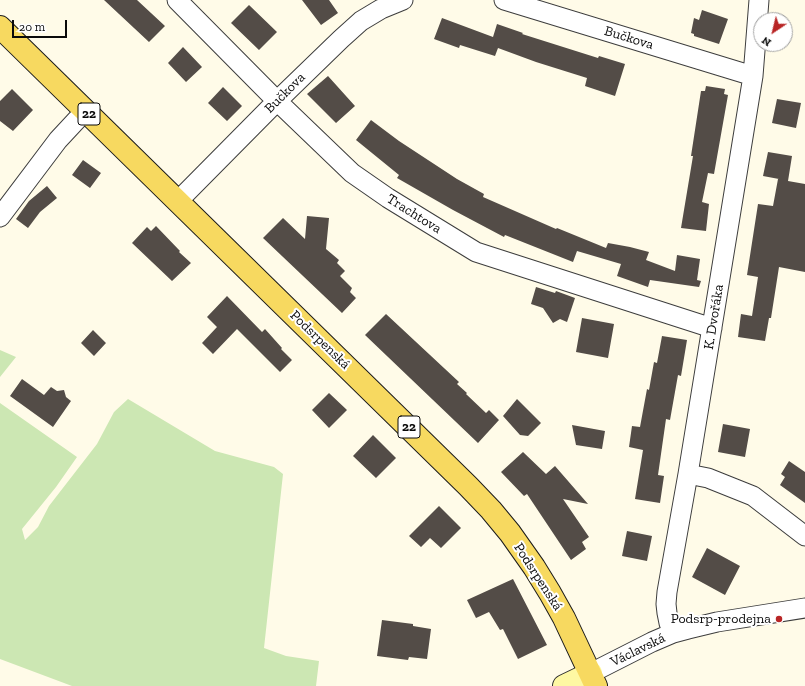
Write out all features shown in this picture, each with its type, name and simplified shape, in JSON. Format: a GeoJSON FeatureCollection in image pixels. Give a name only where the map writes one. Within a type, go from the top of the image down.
{"type":"FeatureCollection","features":[{"type":"Feature","properties":{"kind":"main road","name":"Podsrpenská"},"geometry":{"type":"LineString","coordinates":[[0,27],[491,510],[510,533],[550,593],[564,618],[593,680]]}},
{"type":"Feature","properties":{"kind":"street","name":"Trachtova"},"geometry":{"type":"LineString","coordinates":[[177,0],[352,173],[388,198],[476,252],[712,328]]}},
{"type":"Feature","properties":{"kind":"street","name":"Bučkova"},"geometry":{"type":"LineString","coordinates":[[178,201],[277,100],[361,21],[381,9],[403,0]]}},
{"type":"Feature","properties":{"kind":"street","name":"Bučkova"},"geometry":{"type":"LineString","coordinates":[[504,0],[753,76]]}},
{"type":"Feature","properties":{"kind":"street","name":"K. Dvořáka"},"geometry":{"type":"LineString","coordinates":[[673,633],[667,613],[667,592],[688,474],[753,76],[759,0]]}},
{"type":"Feature","properties":{"kind":"street"},"geometry":{"type":"LineString","coordinates":[[0,217],[58,140],[86,110]]}},
{"type":"Feature","properties":{"kind":"street"},"geometry":{"type":"LineString","coordinates":[[688,474],[708,478],[754,496],[805,536]]}},
{"type":"Feature","properties":{"kind":"street","name":"Václavská"},"geometry":{"type":"LineString","coordinates":[[593,680],[652,642],[673,633],[688,628],[717,622],[805,608]]}},
{"type":"Feature","properties":{"kind":"street"},"geometry":{"type":"LineString","coordinates":[[564,686],[593,680]]}},
{"type":"Feature","properties":{"kind":"green space"},"geometry":{"type":"Polygon","coordinates":[[[0,350],[16,357],[0,377],[0,350]]]}},
{"type":"Feature","properties":{"kind":"green space"},"geometry":{"type":"Polygon","coordinates":[[[128,399],[215,451],[274,467],[283,474],[264,648],[286,656],[319,661],[316,686],[72,686],[0,659],[0,403],[77,457],[56,487],[22,529],[25,540],[38,527],[49,506],[97,444],[114,412],[128,399]]]}},
{"type":"Feature","properties":{"kind":"building"},"geometry":{"type":"Polygon","coordinates":[[[104,0],[137,0],[165,26],[149,42],[104,0]]]}},
{"type":"Feature","properties":{"kind":"building"},"geometry":{"type":"Polygon","coordinates":[[[302,0],[329,0],[338,13],[321,25],[302,0]]]}},
{"type":"Feature","properties":{"kind":"building"},"geometry":{"type":"Polygon","coordinates":[[[249,5],[277,32],[259,50],[231,23],[249,5]]]}},
{"type":"Feature","properties":{"kind":"building"},"geometry":{"type":"Polygon","coordinates":[[[702,10],[728,19],[719,44],[694,36],[694,34],[691,33],[694,18],[699,20],[702,10]]]}},
{"type":"Feature","properties":{"kind":"building"},"geometry":{"type":"Polygon","coordinates":[[[442,18],[493,37],[497,24],[523,33],[522,34],[598,58],[599,56],[625,64],[615,96],[585,86],[587,78],[498,48],[495,56],[460,45],[459,48],[434,39],[442,18]]]}},
{"type":"Feature","properties":{"kind":"building"},"geometry":{"type":"Polygon","coordinates":[[[183,47],[202,67],[186,82],[168,63],[183,47]]]}},
{"type":"Feature","properties":{"kind":"building"},"geometry":{"type":"Polygon","coordinates":[[[328,76],[355,106],[336,123],[307,94],[328,76]]]}},
{"type":"Feature","properties":{"kind":"building"},"geometry":{"type":"Polygon","coordinates":[[[706,86],[725,89],[724,94],[728,95],[714,174],[708,173],[702,202],[709,204],[706,231],[681,228],[693,156],[691,156],[701,91],[705,91],[706,86]]]}},
{"type":"Feature","properties":{"kind":"building"},"geometry":{"type":"Polygon","coordinates":[[[223,87],[242,106],[227,121],[208,103],[223,87]]]}},
{"type":"Feature","properties":{"kind":"building"},"geometry":{"type":"Polygon","coordinates":[[[12,89],[33,110],[13,131],[0,121],[0,101],[12,89]]]}},
{"type":"Feature","properties":{"kind":"building"},"geometry":{"type":"Polygon","coordinates":[[[777,99],[801,103],[796,128],[772,123],[777,99]]]}},
{"type":"Feature","properties":{"kind":"building"},"geometry":{"type":"Polygon","coordinates":[[[371,120],[399,141],[457,179],[484,194],[483,197],[556,229],[557,228],[606,248],[608,243],[649,252],[646,260],[675,271],[677,255],[700,259],[697,280],[701,281],[699,287],[650,280],[648,287],[617,276],[621,264],[577,251],[573,262],[505,235],[504,237],[397,178],[399,175],[356,140],[371,120]]]}},
{"type":"Feature","properties":{"kind":"building"},"geometry":{"type":"Polygon","coordinates":[[[768,152],[792,156],[788,181],[805,184],[805,272],[779,267],[771,318],[769,318],[765,341],[738,337],[741,314],[752,316],[758,277],[747,275],[758,204],[773,206],[779,179],[763,176],[768,152]]]}},
{"type":"Feature","properties":{"kind":"building"},"geometry":{"type":"Polygon","coordinates":[[[83,160],[101,173],[90,188],[72,175],[83,160]]]}},
{"type":"Feature","properties":{"kind":"building"},"geometry":{"type":"Polygon","coordinates":[[[47,186],[57,198],[40,212],[28,228],[16,219],[29,201],[47,186]]]}},
{"type":"Feature","properties":{"kind":"building"},"geometry":{"type":"Polygon","coordinates":[[[307,216],[329,218],[326,249],[339,260],[337,263],[345,271],[340,276],[352,288],[350,292],[356,298],[342,313],[263,238],[283,218],[305,239],[307,216]]]}},
{"type":"Feature","properties":{"kind":"building"},"geometry":{"type":"Polygon","coordinates":[[[156,226],[191,263],[172,281],[132,243],[147,227],[151,231],[156,226]]]}},
{"type":"Feature","properties":{"kind":"building"},"geometry":{"type":"Polygon","coordinates":[[[536,287],[555,293],[556,291],[575,298],[567,322],[560,319],[553,323],[543,308],[531,304],[536,287]]]}},
{"type":"Feature","properties":{"kind":"building"},"geometry":{"type":"Polygon","coordinates":[[[227,296],[262,332],[265,329],[292,360],[280,372],[237,329],[213,354],[202,343],[217,327],[207,317],[227,296]]]}},
{"type":"Feature","properties":{"kind":"building"},"geometry":{"type":"Polygon","coordinates":[[[386,314],[459,382],[457,384],[486,413],[489,410],[499,420],[478,443],[365,335],[386,314]]]}},
{"type":"Feature","properties":{"kind":"building"},"geometry":{"type":"Polygon","coordinates":[[[582,318],[614,324],[608,358],[576,352],[582,318]]]}},
{"type":"Feature","properties":{"kind":"building"},"geometry":{"type":"Polygon","coordinates":[[[93,330],[106,343],[94,356],[81,343],[93,330]]]}},
{"type":"Feature","properties":{"kind":"building"},"geometry":{"type":"Polygon","coordinates":[[[662,336],[687,340],[681,376],[678,375],[670,420],[666,419],[658,475],[664,476],[660,503],[635,499],[643,450],[629,447],[632,426],[640,427],[647,389],[649,390],[654,362],[657,363],[662,336]]]}},
{"type":"Feature","properties":{"kind":"building"},"geometry":{"type":"Polygon","coordinates":[[[22,379],[44,395],[51,387],[57,391],[64,390],[66,397],[71,401],[53,427],[10,396],[22,379]]]}},
{"type":"Feature","properties":{"kind":"building"},"geometry":{"type":"Polygon","coordinates":[[[329,393],[347,410],[329,428],[312,410],[329,393]]]}},
{"type":"Feature","properties":{"kind":"building"},"geometry":{"type":"Polygon","coordinates":[[[517,399],[541,423],[528,436],[520,435],[503,416],[517,399]]]}},
{"type":"Feature","properties":{"kind":"building"},"geometry":{"type":"Polygon","coordinates":[[[723,424],[750,429],[745,457],[718,452],[723,424]]]}},
{"type":"Feature","properties":{"kind":"building"},"geometry":{"type":"Polygon","coordinates":[[[572,425],[605,431],[602,449],[576,445],[572,425]]]}},
{"type":"Feature","properties":{"kind":"building"},"geometry":{"type":"Polygon","coordinates":[[[373,435],[396,458],[376,478],[353,456],[373,435]]]}},
{"type":"Feature","properties":{"kind":"building"},"geometry":{"type":"Polygon","coordinates":[[[523,452],[546,474],[555,466],[588,504],[563,499],[589,537],[582,542],[586,549],[571,560],[527,494],[524,496],[501,472],[523,452]]]}},
{"type":"Feature","properties":{"kind":"building"},"geometry":{"type":"Polygon","coordinates":[[[789,461],[805,472],[805,503],[780,485],[785,477],[781,474],[789,461]]]}},
{"type":"Feature","properties":{"kind":"building"},"geometry":{"type":"Polygon","coordinates":[[[439,506],[461,528],[441,548],[430,538],[421,547],[409,536],[439,506]]]}},
{"type":"Feature","properties":{"kind":"building"},"geometry":{"type":"Polygon","coordinates":[[[627,531],[652,536],[647,561],[622,556],[627,531]]]}},
{"type":"Feature","properties":{"kind":"building"},"geometry":{"type":"Polygon","coordinates":[[[707,548],[740,566],[725,595],[692,577],[707,548]]]}},
{"type":"Feature","properties":{"kind":"building"},"geometry":{"type":"Polygon","coordinates":[[[513,579],[547,645],[518,659],[503,629],[500,630],[489,612],[476,618],[467,600],[513,579]]]}},
{"type":"Feature","properties":{"kind":"building"},"geometry":{"type":"Polygon","coordinates":[[[382,620],[413,624],[413,626],[431,629],[427,659],[409,657],[408,660],[377,656],[382,620]]]}},
{"type":"Feature","properties":{"kind":"place","name":"Podsrp-prodejna"},"geometry":{"type":"Point","coordinates":[779,619]}}]}
